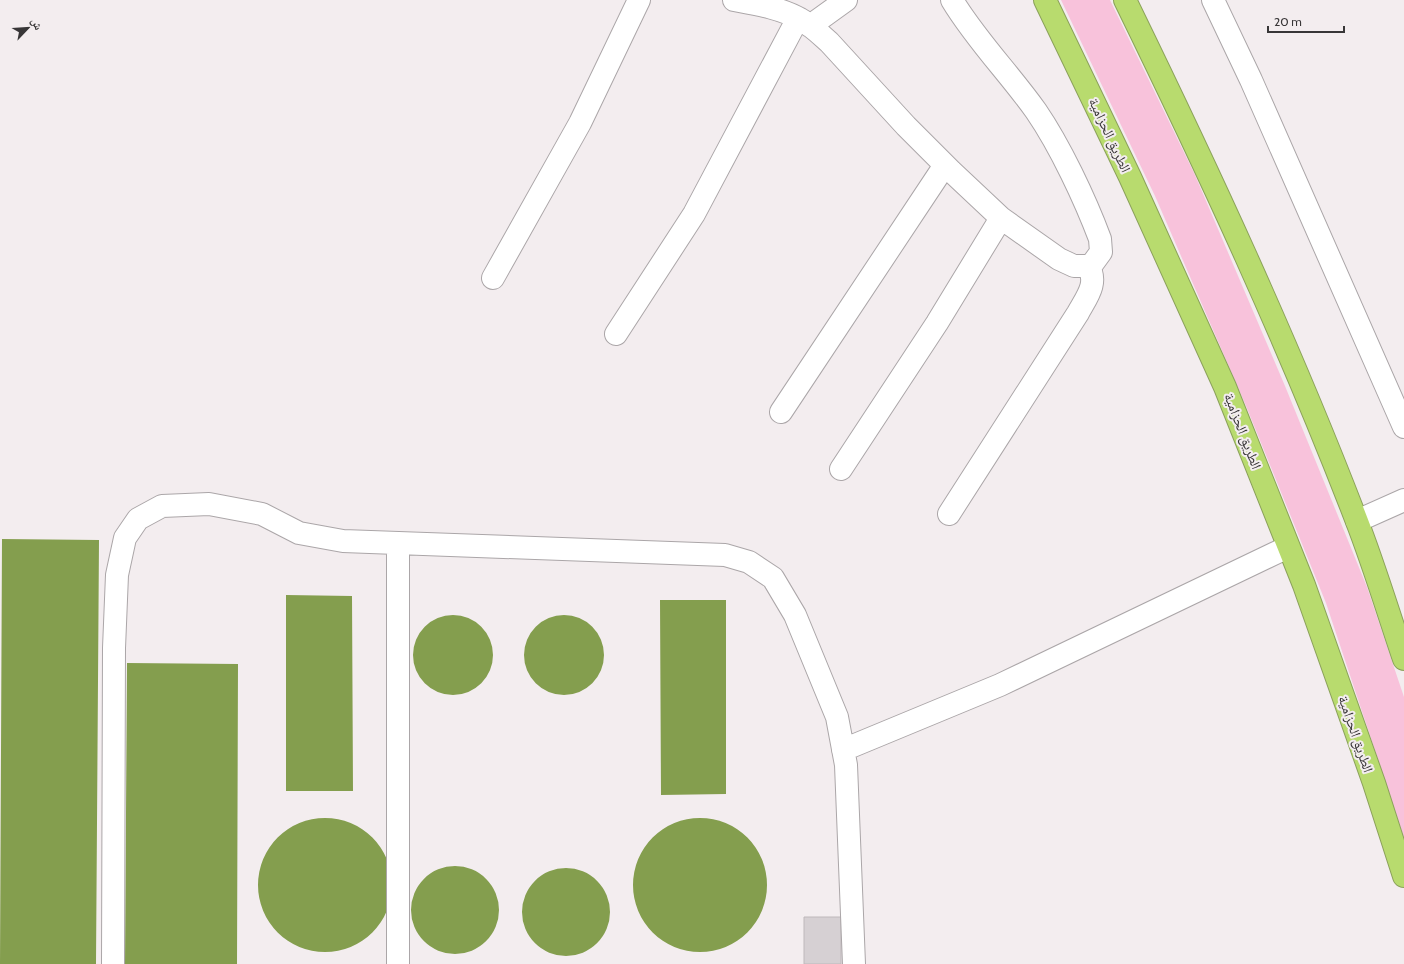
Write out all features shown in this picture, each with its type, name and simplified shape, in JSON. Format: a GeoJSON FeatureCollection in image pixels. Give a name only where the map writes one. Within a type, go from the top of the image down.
{"type":"FeatureCollection","features":[{"type":"Feature","properties":{"kind":"highway","name":"الطريق الحزامية"},"geometry":{"type":"LineString","coordinates":[[1045,0],[1130,177],[1226,387],[1288,547],[1371,776],[1404,876]]}},
{"type":"Feature","properties":{"kind":"highway"},"geometry":{"type":"LineString","coordinates":[[1125,0],[1197,148],[1287,348],[1357,520],[1404,659]]}},
{"type":"Feature","properties":{"kind":"street"},"geometry":{"type":"LineString","coordinates":[[493,278],[580,123],[639,0]]}},
{"type":"Feature","properties":{"kind":"street"},"geometry":{"type":"LineString","coordinates":[[734,0],[794,14],[829,42],[945,165],[1001,218],[1059,259],[1074,266],[1088,266],[1093,263],[1101,252],[1100,238],[1060,155],[1035,111],[980,41],[952,0]]}},
{"type":"Feature","properties":{"kind":"street"},"geometry":{"type":"LineString","coordinates":[[616,334],[694,214],[794,14],[846,0]]}},
{"type":"Feature","properties":{"kind":"street"},"geometry":{"type":"LineString","coordinates":[[1213,0],[1251,80],[1404,427]]}},
{"type":"Feature","properties":{"kind":"street"},"geometry":{"type":"LineString","coordinates":[[781,412],[945,165]]}},
{"type":"Feature","properties":{"kind":"street"},"geometry":{"type":"LineString","coordinates":[[841,469],[936,323],[1001,218]]}},
{"type":"Feature","properties":{"kind":"street"},"geometry":{"type":"LineString","coordinates":[[949,514],[1078,313],[1090,290],[1093,280],[1092,273],[1088,266]]}},
{"type":"Feature","properties":{"kind":"street"},"geometry":{"type":"LineString","coordinates":[[1357,520],[1404,500]]}},
{"type":"Feature","properties":{"kind":"street"},"geometry":{"type":"LineString","coordinates":[[113,964],[114,648],[117,575],[125,538],[138,519],[162,506],[209,504],[262,514],[299,534],[343,541],[725,554],[749,562],[773,578],[795,615],[836,717],[843,750],[846,765],[854,964]]}},
{"type":"Feature","properties":{"kind":"street"},"geometry":{"type":"LineString","coordinates":[[398,543],[398,964]]}},
{"type":"Feature","properties":{"kind":"street"},"geometry":{"type":"LineString","coordinates":[[843,750],[1000,685],[1288,547]]}},
{"type":"Feature","properties":{"kind":"shaded area"},"geometry":{"type":"Polygon","coordinates":[[[1061,0],[1110,0],[1195,175],[1285,386],[1367,587],[1404,697],[1404,838],[1326,603],[1246,406],[1155,196],[1061,0]]]}},
{"type":"Feature","properties":{"kind":"shaded area"},"geometry":{"type":"Polygon","coordinates":[[[2,539],[99,540],[96,964],[0,964],[2,539]]]}},
{"type":"Feature","properties":{"kind":"shaded area"},"geometry":{"type":"Polygon","coordinates":[[[286,595],[352,596],[353,791],[286,791],[286,595]]]}},
{"type":"Feature","properties":{"kind":"shaded area"},"geometry":{"type":"Polygon","coordinates":[[[660,600],[726,600],[726,794],[661,795],[660,600]]]}},
{"type":"Feature","properties":{"kind":"shaded area"},"geometry":{"type":"Polygon","coordinates":[[[453,615],[468,618],[481,627],[490,640],[493,655],[490,670],[481,683],[468,692],[453,695],[438,692],[425,683],[416,670],[413,655],[416,640],[425,627],[438,618],[453,615]]]}},
{"type":"Feature","properties":{"kind":"shaded area"},"geometry":{"type":"Polygon","coordinates":[[[564,615],[579,618],[592,627],[601,640],[604,655],[601,670],[592,683],[579,692],[564,695],[549,692],[536,683],[527,670],[524,655],[527,640],[536,627],[549,618],[564,615]]]}},
{"type":"Feature","properties":{"kind":"shaded area"},"geometry":{"type":"Polygon","coordinates":[[[127,663],[238,664],[237,964],[125,964],[127,663]]]}},
{"type":"Feature","properties":{"kind":"shaded area"},"geometry":{"type":"Polygon","coordinates":[[[325,818],[350,823],[372,838],[387,860],[392,885],[387,910],[372,932],[350,947],[325,952],[300,947],[278,932],[263,910],[258,885],[263,860],[278,838],[300,823],[325,818]]]}},
{"type":"Feature","properties":{"kind":"shaded area"},"geometry":{"type":"Polygon","coordinates":[[[700,818],[713,819],[726,823],[737,829],[752,843],[762,859],[766,872],[766,898],[762,911],[756,922],[742,937],[726,947],[713,951],[700,952],[687,951],[674,947],[663,941],[648,927],[638,911],[634,898],[633,885],[634,872],[638,859],[644,848],[658,833],[674,823],[687,819],[700,818]]]}},
{"type":"Feature","properties":{"kind":"shaded area"},"geometry":{"type":"Polygon","coordinates":[[[455,866],[472,869],[480,873],[492,885],[496,893],[499,910],[496,927],[492,935],[480,947],[472,951],[455,954],[438,951],[430,947],[418,935],[414,927],[411,910],[414,893],[418,885],[430,873],[438,869],[455,866]]]}},
{"type":"Feature","properties":{"kind":"shaded area"},"geometry":{"type":"Polygon","coordinates":[[[566,868],[583,871],[591,875],[603,887],[607,895],[610,912],[607,929],[603,937],[591,949],[583,953],[566,956],[549,953],[541,949],[529,937],[525,929],[522,912],[525,895],[529,887],[541,875],[549,871],[566,868]]]}},
{"type":"Feature","properties":{"kind":"building"},"geometry":{"type":"Polygon","coordinates":[[[804,917],[841,917],[841,964],[804,964],[804,917]]]}}]}
